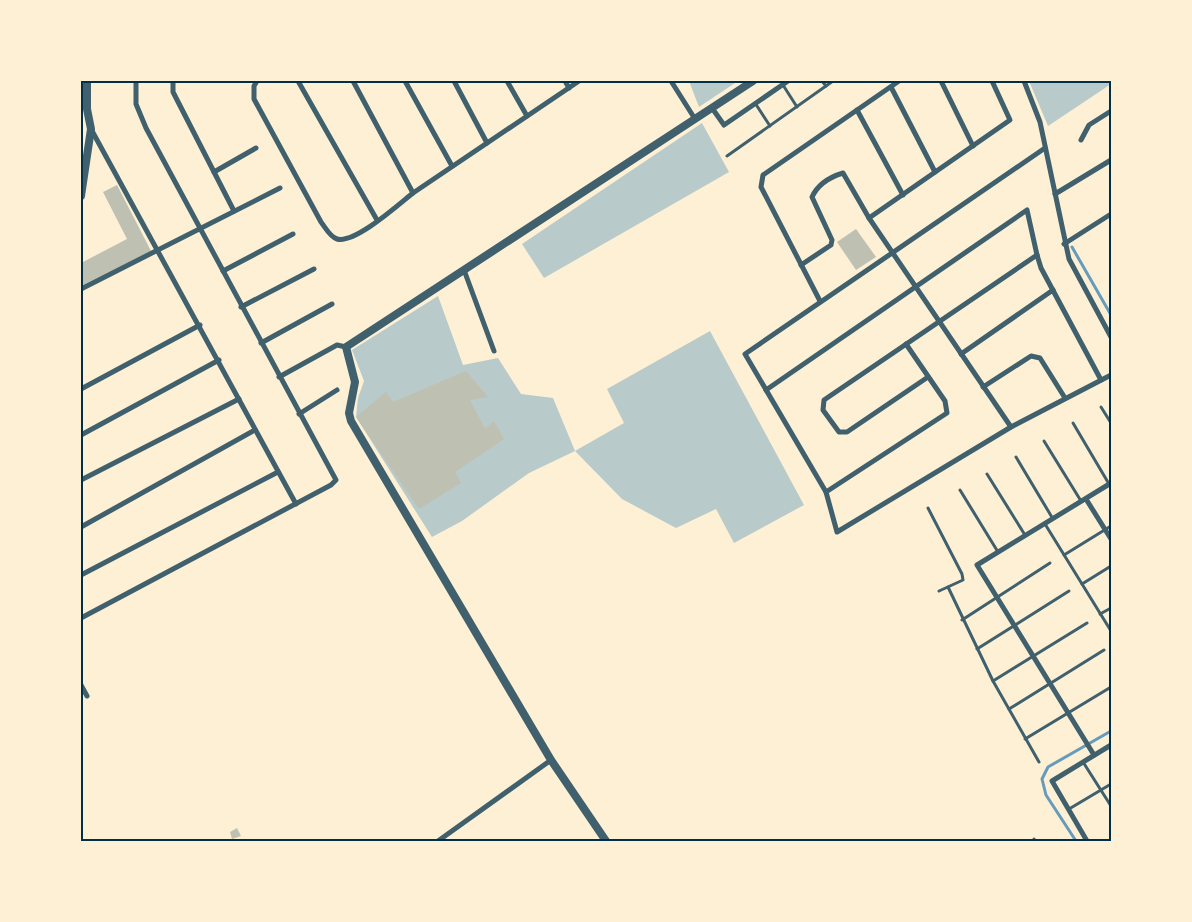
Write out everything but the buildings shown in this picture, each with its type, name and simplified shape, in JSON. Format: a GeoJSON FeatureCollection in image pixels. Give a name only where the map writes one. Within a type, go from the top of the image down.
{"type":"FeatureCollection","features":[{"type":"Feature","properties":{"kind":"street"},"geometry":{"type":"LineString","coordinates":[[86,81],[87,109],[91,129],[200,325],[296,504]]}},
{"type":"Feature","properties":{"kind":"street"},"geometry":{"type":"LineString","coordinates":[[81,618],[296,504],[331,485],[336,480],[146,128],[136,104],[136,81]]}},
{"type":"Feature","properties":{"kind":"street"},"geometry":{"type":"LineString","coordinates":[[173,81],[174,92],[234,211]]}},
{"type":"Feature","properties":{"kind":"street"},"geometry":{"type":"LineString","coordinates":[[257,81],[254,86],[254,99],[321,222],[338,239],[348,239],[377,220],[452,166],[578,81]]}},
{"type":"Feature","properties":{"kind":"street"},"geometry":{"type":"LineString","coordinates":[[298,81],[377,220]]}},
{"type":"Feature","properties":{"kind":"street"},"geometry":{"type":"LineString","coordinates":[[353,81],[414,193]]}},
{"type":"Feature","properties":{"kind":"street"},"geometry":{"type":"LineString","coordinates":[[405,81],[452,166]]}},
{"type":"Feature","properties":{"kind":"street"},"geometry":{"type":"LineString","coordinates":[[454,81],[487,142]]}},
{"type":"Feature","properties":{"kind":"street"},"geometry":{"type":"LineString","coordinates":[[507,81],[527,116]]}},
{"type":"Feature","properties":{"kind":"street"},"geometry":{"type":"LineString","coordinates":[[565,81],[568,88]]}},
{"type":"Feature","properties":{"kind":"street"},"geometry":{"type":"LineString","coordinates":[[671,81],[695,119]]}},
{"type":"Feature","properties":{"kind":"street"},"geometry":{"type":"LineString","coordinates":[[279,377],[337,345],[346,347],[753,81]]}},
{"type":"Feature","properties":{"kind":"street"},"geometry":{"type":"LineString","coordinates":[[712,108],[724,125],[788,81]]}},
{"type":"Feature","properties":{"kind":"street"},"geometry":{"type":"LineString","coordinates":[[820,302],[761,187],[763,176],[899,81]]}},
{"type":"Feature","properties":{"kind":"street"},"geometry":{"type":"LineString","coordinates":[[941,81],[973,146]]}},
{"type":"Feature","properties":{"kind":"street"},"geometry":{"type":"LineString","coordinates":[[868,218],[1010,120],[992,81]]}},
{"type":"Feature","properties":{"kind":"street"},"geometry":{"type":"LineString","coordinates":[[1024,81],[1040,122],[1064,244],[1069,259],[1111,337]]}},
{"type":"Feature","properties":{"kind":"street"},"geometry":{"type":"LineString","coordinates":[[891,87],[935,172]]}},
{"type":"Feature","properties":{"kind":"street"},"geometry":{"type":"LineString","coordinates":[[857,110],[903,195]]}},
{"type":"Feature","properties":{"kind":"street"},"geometry":{"type":"LineString","coordinates":[[1081,140],[1089,125],[1111,111]]}},
{"type":"Feature","properties":{"kind":"street"},"geometry":{"type":"LineString","coordinates":[[81,196],[91,129]]}},
{"type":"Feature","properties":{"kind":"street"},"geometry":{"type":"LineString","coordinates":[[214,172],[256,148]]}},
{"type":"Feature","properties":{"kind":"street"},"geometry":{"type":"LineString","coordinates":[[1045,148],[745,354],[826,492],[837,532],[1011,427],[1111,375]]}},
{"type":"Feature","properties":{"kind":"street"},"geometry":{"type":"LineString","coordinates":[[1055,194],[1111,160]]}},
{"type":"Feature","properties":{"kind":"street"},"geometry":{"type":"LineString","coordinates":[[801,264],[831,245],[832,240],[812,197],[816,188],[834,176],[843,173],[868,218],[1011,427]]}},
{"type":"Feature","properties":{"kind":"street"},"geometry":{"type":"LineString","coordinates":[[81,289],[280,188]]}},
{"type":"Feature","properties":{"kind":"street"},"geometry":{"type":"LineString","coordinates":[[766,390],[1027,210],[1036,256],[1101,380]]}},
{"type":"Feature","properties":{"kind":"street"},"geometry":{"type":"LineString","coordinates":[[1064,244],[1111,214]]}},
{"type":"Feature","properties":{"kind":"street"},"geometry":{"type":"LineString","coordinates":[[223,271],[293,234]]}},
{"type":"Feature","properties":{"kind":"street"},"geometry":{"type":"LineString","coordinates":[[928,377],[847,432],[839,432],[823,410],[824,400],[1036,256]]}},
{"type":"Feature","properties":{"kind":"street"},"geometry":{"type":"LineString","coordinates":[[241,307],[314,269]]}},
{"type":"Feature","properties":{"kind":"street"},"geometry":{"type":"LineString","coordinates":[[464,270],[494,350]]}},
{"type":"Feature","properties":{"kind":"street"},"geometry":{"type":"LineString","coordinates":[[961,354],[1053,290]]}},
{"type":"Feature","properties":{"kind":"street"},"geometry":{"type":"LineString","coordinates":[[261,343],[332,304]]}},
{"type":"Feature","properties":{"kind":"street"},"geometry":{"type":"LineString","coordinates":[[81,389],[200,325]]}},
{"type":"Feature","properties":{"kind":"street"},"geometry":{"type":"LineString","coordinates":[[826,492],[947,413],[945,401],[906,344]]}},
{"type":"Feature","properties":{"kind":"street"},"geometry":{"type":"LineString","coordinates":[[346,347],[355,382],[350,403],[351,421],[551,760],[606,841]]}},
{"type":"Feature","properties":{"kind":"street"},"geometry":{"type":"LineString","coordinates":[[983,387],[1031,356],[1040,358],[1065,398]]}},
{"type":"Feature","properties":{"kind":"street"},"geometry":{"type":"LineString","coordinates":[[81,435],[219,360]]}},
{"type":"Feature","properties":{"kind":"street"},"geometry":{"type":"LineString","coordinates":[[299,414],[337,390]]}},
{"type":"Feature","properties":{"kind":"street"},"geometry":{"type":"LineString","coordinates":[[81,480],[239,399]]}},
{"type":"Feature","properties":{"kind":"street"},"geometry":{"type":"LineString","coordinates":[[81,527],[255,430]]}},
{"type":"Feature","properties":{"kind":"street"},"geometry":{"type":"LineString","coordinates":[[81,575],[278,472]]}},
{"type":"Feature","properties":{"kind":"street"},"geometry":{"type":"LineString","coordinates":[[1094,755],[977,565],[1110,484]]}},
{"type":"Feature","properties":{"kind":"street"},"geometry":{"type":"LineString","coordinates":[[1084,500],[1111,538]]}},
{"type":"Feature","properties":{"kind":"street"},"geometry":{"type":"LineString","coordinates":[[81,686],[86,696]]}},
{"type":"Feature","properties":{"kind":"street"},"geometry":{"type":"LineString","coordinates":[[1087,841],[1052,781],[1111,745]]}},
{"type":"Feature","properties":{"kind":"street"},"geometry":{"type":"LineString","coordinates":[[438,841],[551,760]]}},
{"type":"Feature","properties":{"kind":"lane"},"geometry":{"type":"LineString","coordinates":[[822,81],[826,86]]}},
{"type":"Feature","properties":{"kind":"lane"},"geometry":{"type":"LineString","coordinates":[[727,156],[833,81]]}},
{"type":"Feature","properties":{"kind":"lane"},"geometry":{"type":"LineString","coordinates":[[782,85],[797,107]]}},
{"type":"Feature","properties":{"kind":"lane"},"geometry":{"type":"LineString","coordinates":[[755,104],[770,126]]}},
{"type":"Feature","properties":{"kind":"lane"},"geometry":{"type":"LineString","coordinates":[[1101,407],[1111,423]]}},
{"type":"Feature","properties":{"kind":"lane"},"geometry":{"type":"LineString","coordinates":[[1073,423],[1110,484]]}},
{"type":"Feature","properties":{"kind":"lane"},"geometry":{"type":"LineString","coordinates":[[1044,440],[1084,500]]}},
{"type":"Feature","properties":{"kind":"lane"},"geometry":{"type":"LineString","coordinates":[[1016,457],[1053,519]]}},
{"type":"Feature","properties":{"kind":"lane"},"geometry":{"type":"LineString","coordinates":[[987,474],[1025,536]]}},
{"type":"Feature","properties":{"kind":"lane"},"geometry":{"type":"LineString","coordinates":[[960,490],[998,552]]}},
{"type":"Feature","properties":{"kind":"lane"},"geometry":{"type":"LineString","coordinates":[[928,508],[962,574],[963,580],[939,591]]}},
{"type":"Feature","properties":{"kind":"lane"},"geometry":{"type":"LineString","coordinates":[[1045,524],[1111,632]]}},
{"type":"Feature","properties":{"kind":"lane"},"geometry":{"type":"LineString","coordinates":[[1064,555],[1111,526]]}},
{"type":"Feature","properties":{"kind":"lane"},"geometry":{"type":"LineString","coordinates":[[962,620],[1050,563]]}},
{"type":"Feature","properties":{"kind":"lane"},"geometry":{"type":"LineString","coordinates":[[1082,584],[1111,566]]}},
{"type":"Feature","properties":{"kind":"lane"},"geometry":{"type":"LineString","coordinates":[[948,587],[962,620],[993,681],[1039,762]]}},
{"type":"Feature","properties":{"kind":"lane"},"geometry":{"type":"LineString","coordinates":[[977,649],[1069,591]]}},
{"type":"Feature","properties":{"kind":"lane"},"geometry":{"type":"LineString","coordinates":[[1100,614],[1111,608]]}},
{"type":"Feature","properties":{"kind":"lane"},"geometry":{"type":"LineString","coordinates":[[993,681],[1086,623]]}},
{"type":"Feature","properties":{"kind":"lane"},"geometry":{"type":"LineString","coordinates":[[1008,709],[1104,650]]}},
{"type":"Feature","properties":{"kind":"lane"},"geometry":{"type":"LineString","coordinates":[[1025,739],[1111,687]]}},
{"type":"Feature","properties":{"kind":"lane"},"geometry":{"type":"LineString","coordinates":[[1083,762],[1111,806]]}},
{"type":"Feature","properties":{"kind":"lane"},"geometry":{"type":"LineString","coordinates":[[1069,809],[1111,784]]}},
{"type":"Feature","properties":{"kind":"shaded area"},"geometry":{"type":"Polygon","coordinates":[[[689,81],[738,81],[699,107],[689,81]]]}},
{"type":"Feature","properties":{"kind":"shaded area"},"geometry":{"type":"Polygon","coordinates":[[[1029,81],[1111,81],[1111,84],[1048,126],[1029,81]]]}},
{"type":"Feature","properties":{"kind":"shaded area"},"geometry":{"type":"Polygon","coordinates":[[[702,123],[729,172],[544,278],[522,244],[702,123]]]}},
{"type":"Feature","properties":{"kind":"shaded area"},"geometry":{"type":"Polygon","coordinates":[[[438,296],[463,365],[498,358],[521,394],[553,398],[575,451],[529,473],[462,521],[432,537],[356,417],[358,398],[364,381],[352,350],[438,296]]]}},
{"type":"Feature","properties":{"kind":"shaded area"},"geometry":{"type":"Polygon","coordinates":[[[710,331],[804,505],[734,543],[716,509],[676,528],[622,499],[575,451],[624,423],[607,389],[710,331]]]}},
{"type":"Feature","properties":{"kind":"waterway"},"geometry":{"type":"LineString","coordinates":[[1072,247],[1111,315]]}},
{"type":"Feature","properties":{"kind":"waterway"},"geometry":{"type":"LineString","coordinates":[[1076,841],[1046,795],[1042,779],[1048,767],[1111,731]]}}]}
